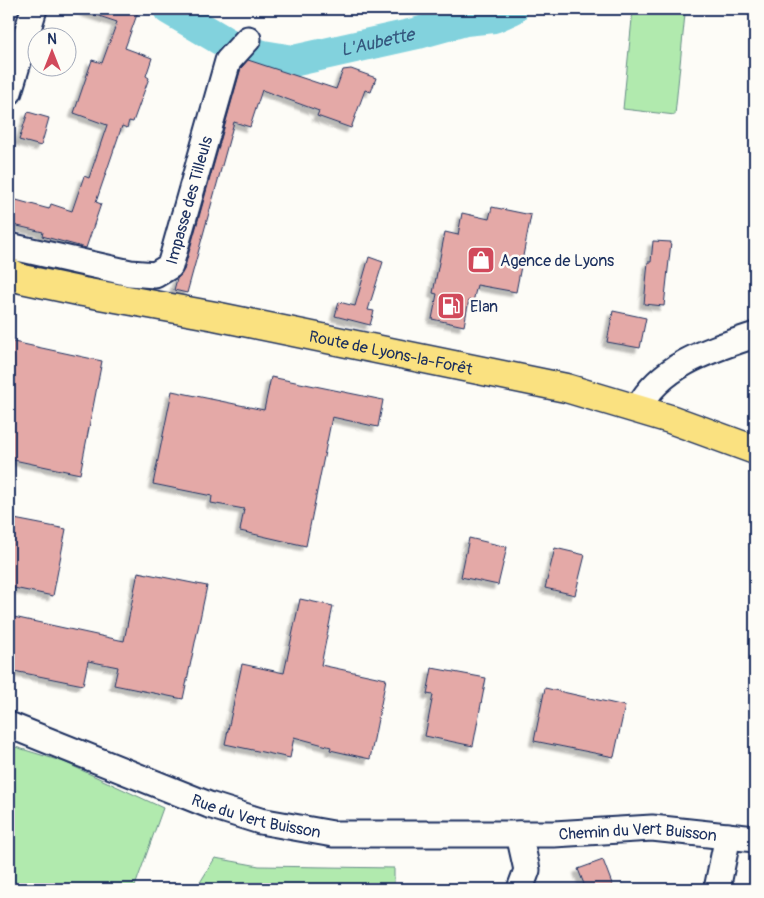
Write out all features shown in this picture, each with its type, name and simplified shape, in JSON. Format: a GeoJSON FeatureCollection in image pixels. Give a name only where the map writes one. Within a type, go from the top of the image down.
{"type":"FeatureCollection","features":[{"type":"Feature","properties":{"kind":"main road","name":"Route de Lyons-la-Forêt"},"geometry":{"type":"LineString","coordinates":[[13,278],[566,388],[638,408],[755,450]]}},
{"type":"Feature","properties":{"kind":"street"},"geometry":{"type":"LineString","coordinates":[[9,92],[34,9]]}},
{"type":"Feature","properties":{"kind":"street","name":"Impasse des Tilleuls"},"geometry":{"type":"LineString","coordinates":[[9,246],[130,273],[155,275],[170,266],[228,61],[248,39]]}},
{"type":"Feature","properties":{"kind":"street"},"geometry":{"type":"LineString","coordinates":[[638,408],[643,399],[679,364],[701,353],[755,335]]}},
{"type":"Feature","properties":{"kind":"street","name":"Rue du Vert Buisson"},"geometry":{"type":"LineString","coordinates":[[9,725],[144,780],[260,821],[332,834],[519,834]]}},
{"type":"Feature","properties":{"kind":"street","name":"Chemin du Vert Buisson"},"geometry":{"type":"LineString","coordinates":[[519,834],[652,828],[755,839]]}},
{"type":"Feature","properties":{"kind":"street"},"geometry":{"type":"LineString","coordinates":[[519,834],[527,870],[520,889]]}},
{"type":"Feature","properties":{"kind":"street"},"geometry":{"type":"LineString","coordinates":[[717,889],[728,836]]}},
{"type":"Feature","properties":{"kind":"green space"},"geometry":{"type":"Polygon","coordinates":[[[633,9],[685,14],[675,115],[623,109],[633,9]]]}},
{"type":"Feature","properties":{"kind":"green space"},"geometry":{"type":"Polygon","coordinates":[[[9,745],[64,762],[163,808],[134,889],[9,889],[9,745]]]}},
{"type":"Feature","properties":{"kind":"green space"},"geometry":{"type":"Polygon","coordinates":[[[215,858],[259,866],[394,868],[394,889],[196,889],[215,858]]]}},
{"type":"Feature","properties":{"kind":"building"},"geometry":{"type":"Polygon","coordinates":[[[85,9],[139,9],[125,48],[152,58],[146,76],[149,78],[133,122],[129,121],[127,128],[122,126],[96,202],[101,204],[86,248],[42,236],[43,232],[9,224],[9,198],[49,209],[51,204],[72,211],[84,176],[89,178],[107,125],[74,113],[92,60],[102,63],[117,22],[84,11],[85,9]]]}},
{"type":"Feature","properties":{"kind":"building"},"geometry":{"type":"Polygon","coordinates":[[[248,60],[336,89],[343,70],[351,69],[376,78],[371,92],[365,90],[351,128],[317,116],[319,111],[262,90],[250,127],[234,122],[187,293],[174,290],[177,279],[184,270],[241,68],[248,60]]]}},
{"type":"Feature","properties":{"kind":"building"},"geometry":{"type":"Polygon","coordinates":[[[28,112],[49,118],[41,146],[19,140],[28,112]]]}},
{"type":"Feature","properties":{"kind":"building","name":"Agence de Lyons"},"geometry":{"type":"Polygon","coordinates":[[[492,207],[531,215],[516,292],[477,285],[473,302],[469,300],[464,326],[432,319],[437,294],[433,293],[445,232],[458,235],[462,213],[489,219],[492,207]]]}},
{"type":"Feature","properties":{"kind":"building"},"geometry":{"type":"Polygon","coordinates":[[[653,241],[671,242],[664,306],[644,304],[648,262],[651,262],[653,241]]]}},
{"type":"Feature","properties":{"kind":"building"},"geometry":{"type":"Polygon","coordinates":[[[369,257],[383,262],[368,310],[374,311],[370,325],[335,316],[339,302],[355,306],[369,257]]]}},
{"type":"Feature","properties":{"kind":"building"},"geometry":{"type":"Polygon","coordinates":[[[613,311],[646,318],[640,348],[607,342],[613,311]]]}},
{"type":"Feature","properties":{"kind":"building"},"geometry":{"type":"Polygon","coordinates":[[[9,341],[102,361],[80,474],[9,459],[9,341]]]}},
{"type":"Feature","properties":{"kind":"building"},"geometry":{"type":"Polygon","coordinates":[[[271,377],[383,400],[378,427],[332,417],[306,546],[240,531],[244,509],[211,503],[212,496],[153,484],[172,391],[264,410],[271,377]]]}},
{"type":"Feature","properties":{"kind":"building"},"geometry":{"type":"Polygon","coordinates":[[[9,518],[66,529],[53,596],[9,587],[9,518]]]}},
{"type":"Feature","properties":{"kind":"building"},"geometry":{"type":"Polygon","coordinates":[[[469,538],[507,547],[498,585],[461,577],[469,538]]]}},
{"type":"Feature","properties":{"kind":"building"},"geometry":{"type":"Polygon","coordinates":[[[555,548],[585,555],[575,595],[545,588],[555,548]]]}},
{"type":"Feature","properties":{"kind":"building"},"geometry":{"type":"Polygon","coordinates":[[[138,572],[207,586],[183,699],[114,685],[118,667],[88,661],[83,685],[9,670],[9,616],[124,641],[138,572]]]}},
{"type":"Feature","properties":{"kind":"building"},"geometry":{"type":"Polygon","coordinates":[[[300,599],[333,606],[321,665],[386,679],[370,759],[330,750],[331,747],[294,737],[290,758],[225,744],[242,664],[284,673],[300,599]]]}},
{"type":"Feature","properties":{"kind":"building"},"geometry":{"type":"Polygon","coordinates":[[[432,668],[486,678],[473,746],[425,736],[433,695],[427,694],[432,668]]]}},
{"type":"Feature","properties":{"kind":"building"},"geometry":{"type":"Polygon","coordinates":[[[545,688],[625,706],[614,757],[534,741],[545,688]]]}},
{"type":"Feature","properties":{"kind":"building"},"geometry":{"type":"Polygon","coordinates":[[[603,860],[614,889],[586,889],[578,869],[603,860]]]}},
{"type":"Feature","properties":{"kind":"waterway","name":"L'Aubette"},"geometry":{"type":"LineString","coordinates":[[169,9],[230,45]]}},
{"type":"Feature","properties":{"kind":"waterway","name":"L'Aubette"},"geometry":{"type":"LineString","coordinates":[[241,49],[263,56],[293,61],[418,33],[465,20],[494,17],[512,9]]}},
{"type":"Feature","properties":{"kind":"place","name":"Agence de Lyons"},"geometry":{"type":"Point","coordinates":[481,260]}},
{"type":"Feature","properties":{"kind":"place","name":"Elan"},"geometry":{"type":"Point","coordinates":[451,306]}}]}
